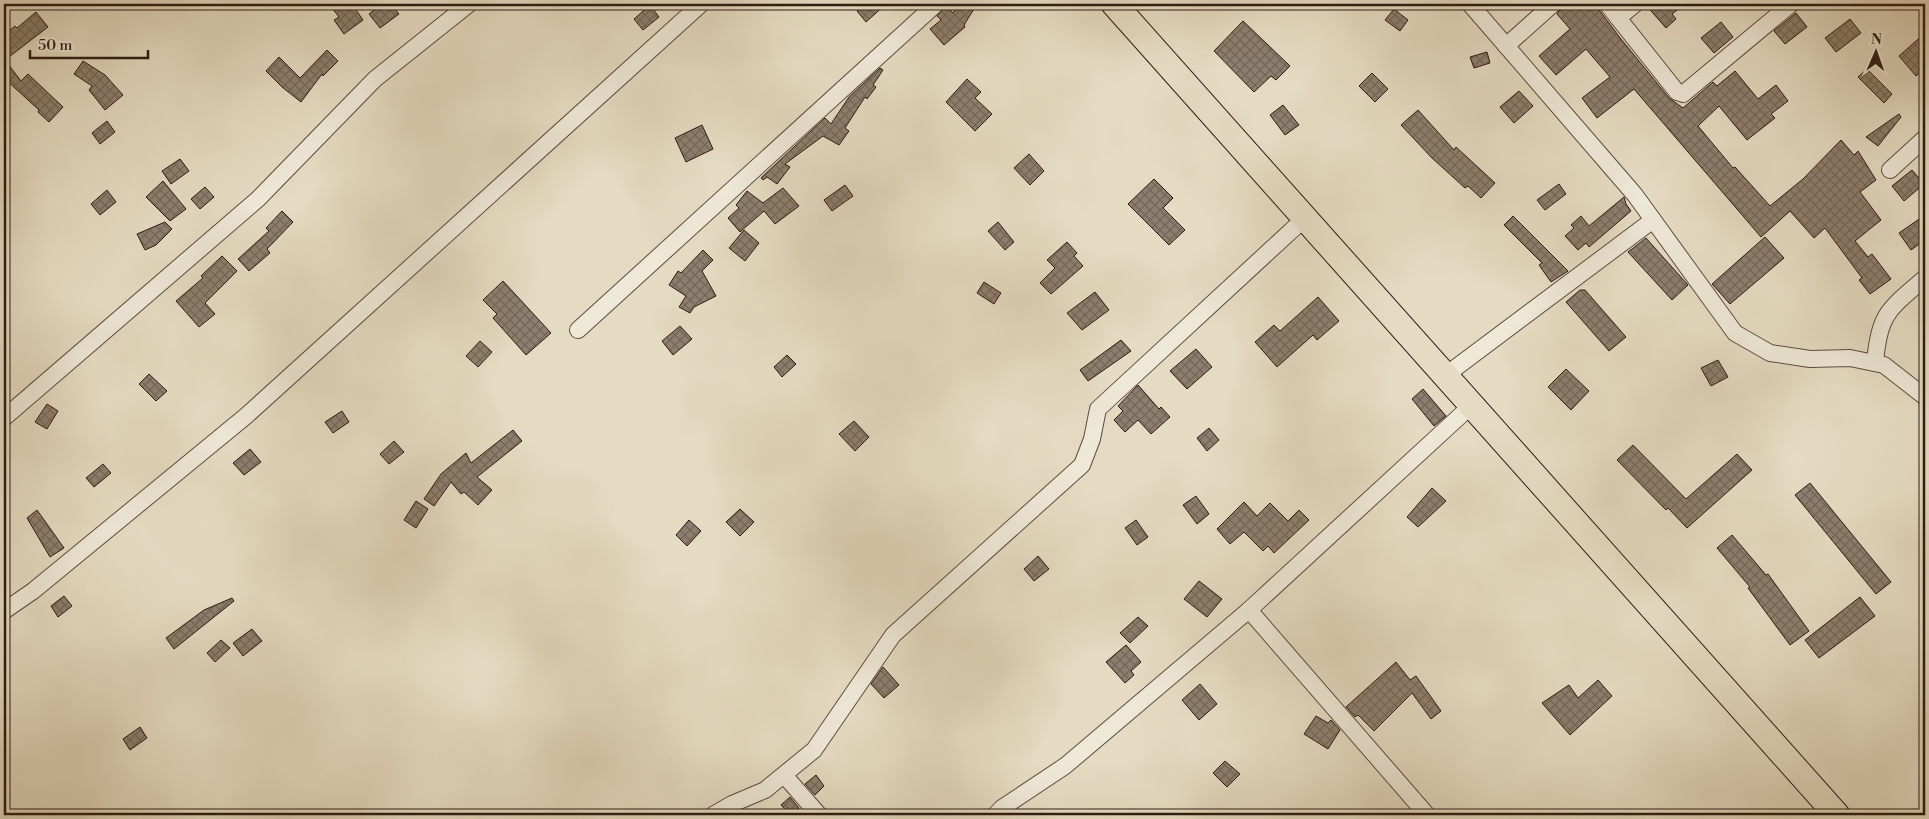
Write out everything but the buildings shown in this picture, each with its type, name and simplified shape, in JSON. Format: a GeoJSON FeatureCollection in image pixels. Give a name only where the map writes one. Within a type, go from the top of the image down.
{"type":"FeatureCollection","features":[{"type":"Feature","properties":{"kind":"main road"},"geometry":{"type":"LineString","coordinates":[[1114,4],[1473,404],[1837,815]]}},
{"type":"Feature","properties":{"kind":"street"},"geometry":{"type":"LineString","coordinates":[[4,418],[258,199],[375,79],[469,4]]}},
{"type":"Feature","properties":{"kind":"street"},"geometry":{"type":"LineString","coordinates":[[4,611],[34,591],[246,416],[701,4]]}},
{"type":"Feature","properties":{"kind":"street"},"geometry":{"type":"LineString","coordinates":[[578,330],[936,4]]}},
{"type":"Feature","properties":{"kind":"street"},"geometry":{"type":"LineString","coordinates":[[1470,4],[1635,196],[1736,332],[1770,353],[1789,357],[1850,358],[1884,365],[1925,397]]}},
{"type":"Feature","properties":{"kind":"street"},"geometry":{"type":"LineString","coordinates":[[1506,46],[1553,4]]}},
{"type":"Feature","properties":{"kind":"street"},"geometry":{"type":"LineString","coordinates":[[1606,4],[1677,92],[1683,94],[1791,4]]}},
{"type":"Feature","properties":{"kind":"street"},"geometry":{"type":"LineString","coordinates":[[1618,18],[1635,4]]}},
{"type":"Feature","properties":{"kind":"street"},"geometry":{"type":"LineString","coordinates":[[1890,170],[1925,138]]}},
{"type":"Feature","properties":{"kind":"street"},"geometry":{"type":"LineString","coordinates":[[713,815],[732,804],[765,790],[814,750],[893,634],[1082,465],[1092,439],[1098,409],[1305,218]]}},
{"type":"Feature","properties":{"kind":"street"},"geometry":{"type":"LineString","coordinates":[[1446,375],[1653,220]]}},
{"type":"Feature","properties":{"kind":"street"},"geometry":{"type":"LineString","coordinates":[[1875,363],[1877,336],[1884,317],[1925,278]]}},
{"type":"Feature","properties":{"kind":"street"},"geometry":{"type":"LineString","coordinates":[[995,815],[1002,808],[1065,766],[1249,610],[1473,404]]}},
{"type":"Feature","properties":{"kind":"street"},"geometry":{"type":"LineString","coordinates":[[1249,610],[1427,815]]}},
{"type":"Feature","properties":{"kind":"street"},"geometry":{"type":"LineString","coordinates":[[784,775],[819,815]]}}]}
